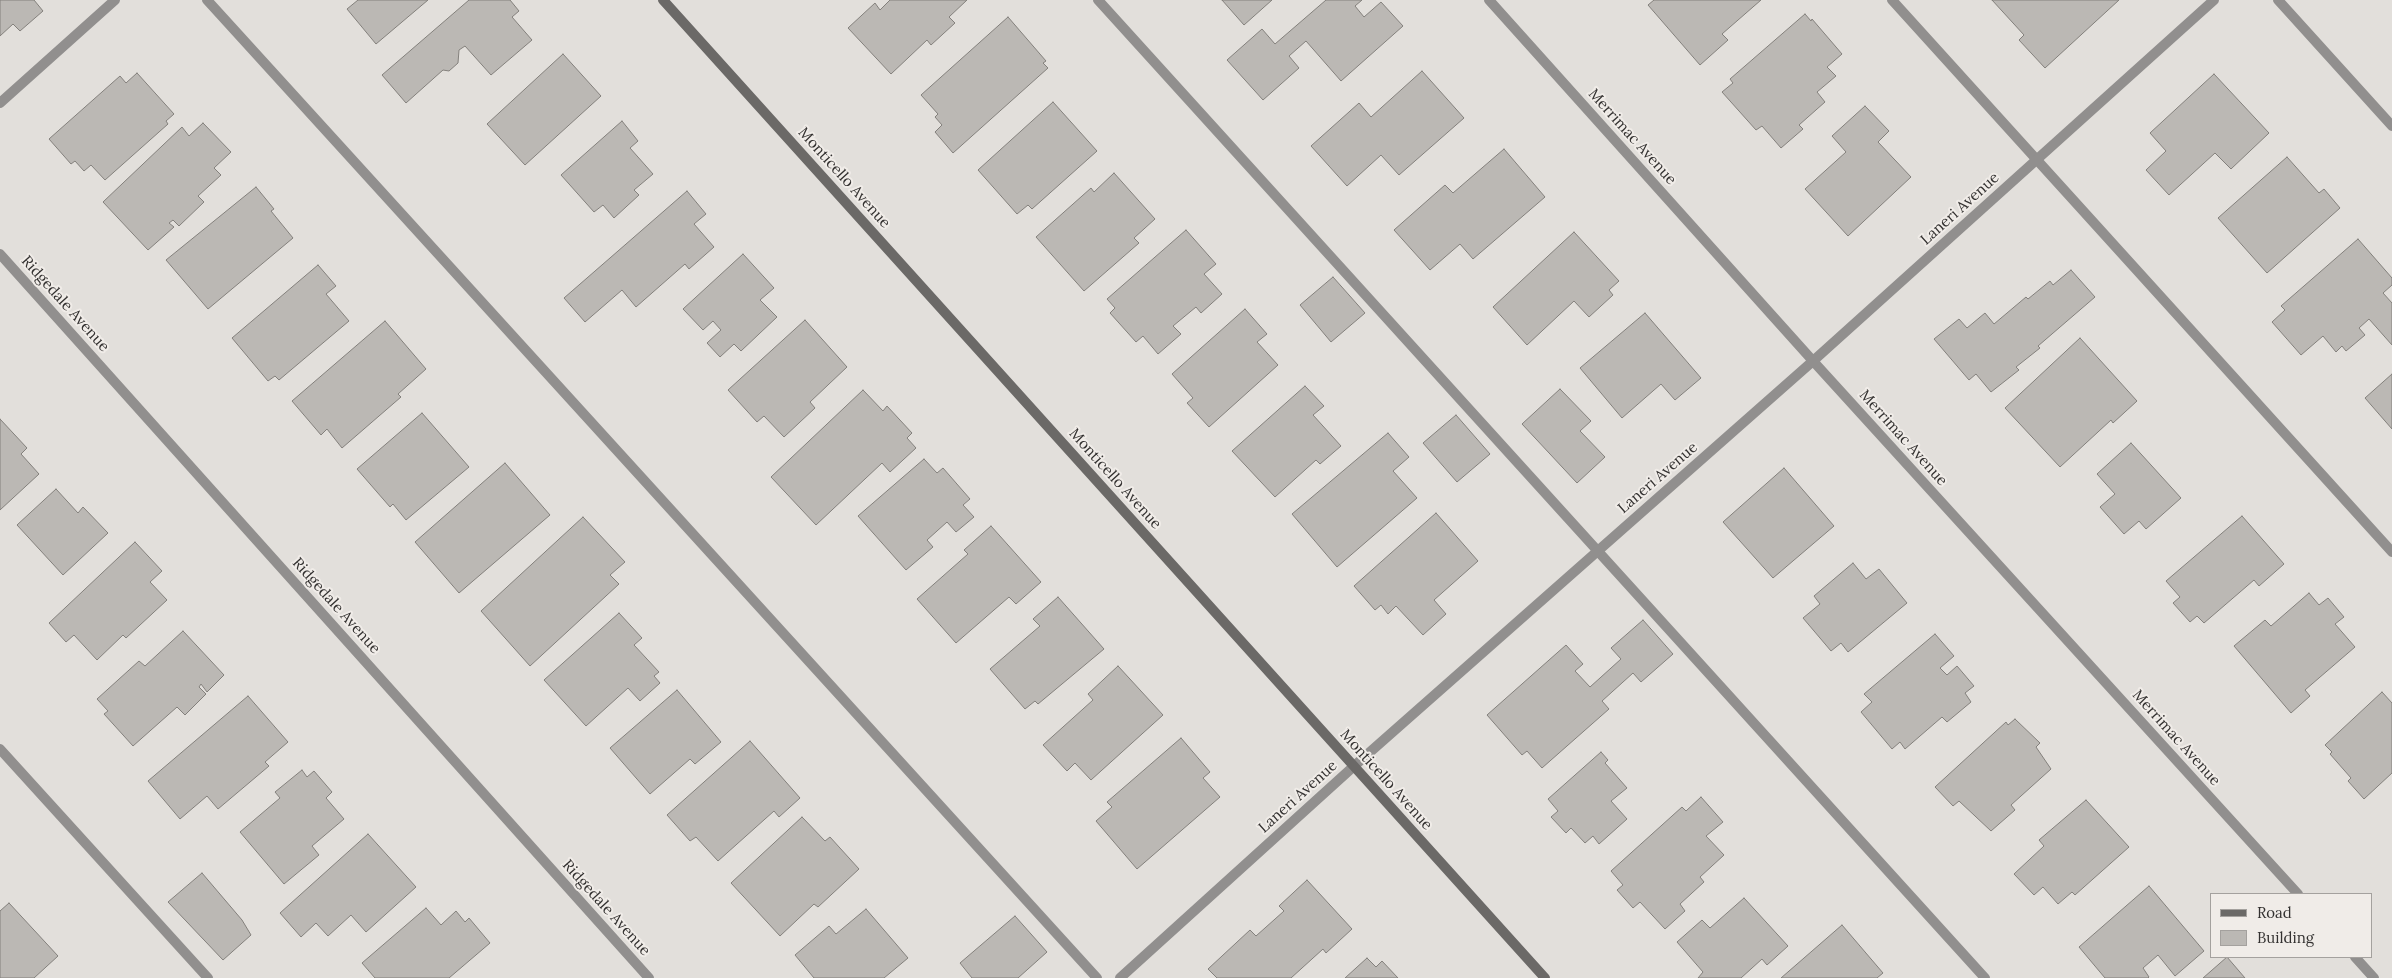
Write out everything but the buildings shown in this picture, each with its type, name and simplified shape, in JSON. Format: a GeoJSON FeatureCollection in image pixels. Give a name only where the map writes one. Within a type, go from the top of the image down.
{"type":"FeatureCollection","features":[{"type":"Feature","properties":{"kind":"street"},"geometry":{"type":"LineString","coordinates":[[0,103],[115,0]]}},
{"type":"Feature","properties":{"kind":"street"},"geometry":{"type":"LineString","coordinates":[[207,0],[1097,978]]}},
{"type":"Feature","properties":{"kind":"street","name":"Monticello Avenue"},"geometry":{"type":"LineString","coordinates":[[663,0],[1545,978]]}},
{"type":"Feature","properties":{"kind":"street"},"geometry":{"type":"LineString","coordinates":[[1098,0],[1985,978]]}},
{"type":"Feature","properties":{"kind":"street","name":"Merrimac Avenue"},"geometry":{"type":"LineString","coordinates":[[1489,0],[1813,362],[2297,893]]}},
{"type":"Feature","properties":{"kind":"street"},"geometry":{"type":"LineString","coordinates":[[1892,0],[2392,552]]}},
{"type":"Feature","properties":{"kind":"street","name":"Laneri Avenue"},"geometry":{"type":"LineString","coordinates":[[1120,978],[1353,767],[1813,362],[2214,0]]}},
{"type":"Feature","properties":{"kind":"street"},"geometry":{"type":"LineString","coordinates":[[2278,0],[2392,126]]}},
{"type":"Feature","properties":{"kind":"street","name":"Ridgedale Avenue"},"geometry":{"type":"LineString","coordinates":[[0,254],[649,978]]}},
{"type":"Feature","properties":{"kind":"street"},"geometry":{"type":"LineString","coordinates":[[0,749],[208,978]]}},
{"type":"Feature","properties":{"kind":"street"},"geometry":{"type":"LineString","coordinates":[[2356,958],[2374,978]]}}]}
